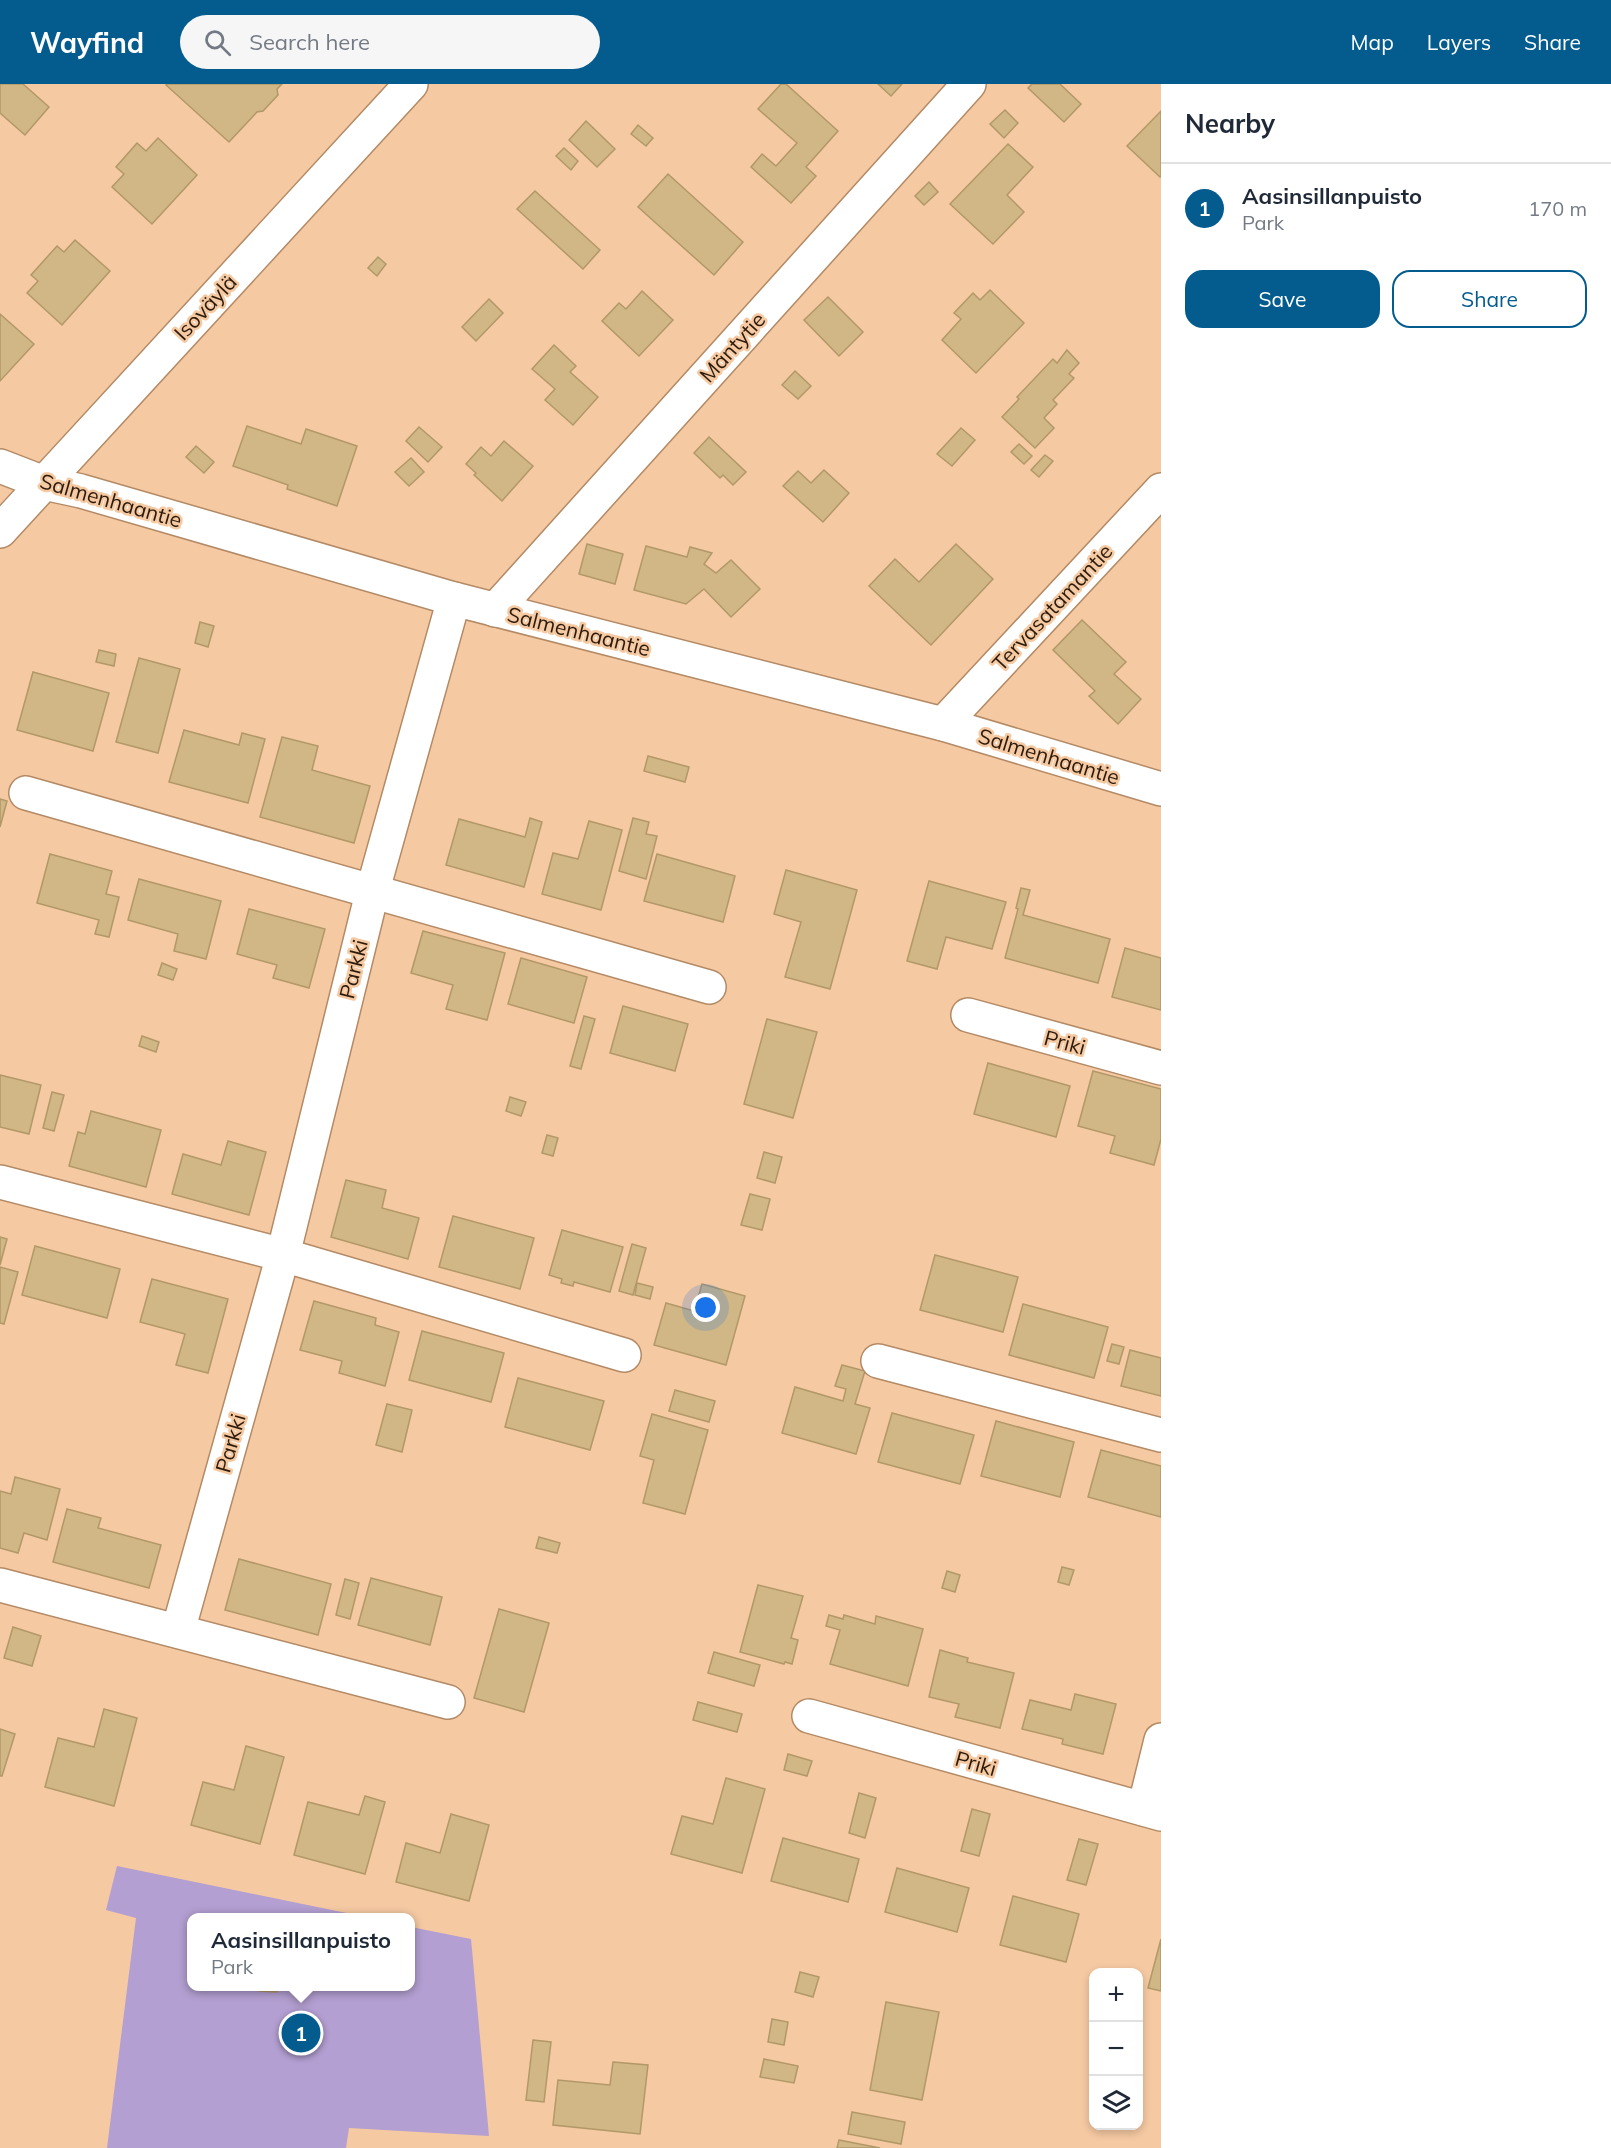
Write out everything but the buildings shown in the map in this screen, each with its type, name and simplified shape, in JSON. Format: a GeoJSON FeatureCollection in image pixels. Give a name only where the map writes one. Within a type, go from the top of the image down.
{"type":"FeatureCollection","features":[{"type":"Feature","properties":{"kind":"street","name":"Isoväylä"},"geometry":{"type":"LineString","coordinates":[[0,531],[411,84]]}},
{"type":"Feature","properties":{"kind":"street","name":"Mäntytie"},"geometry":{"type":"LineString","coordinates":[[495,610],[969,84]]}},
{"type":"Feature","properties":{"kind":"street","name":"Salmenhaantie"},"geometry":{"type":"LineString","coordinates":[[0,466],[44,483],[92,494],[454,599],[943,724],[1161,789]]}},
{"type":"Feature","properties":{"kind":"street","name":"Tervasatamantie"},"geometry":{"type":"LineString","coordinates":[[943,724],[1161,490]]}},
{"type":"Feature","properties":{"kind":"street","name":"Parkki"},"geometry":{"type":"LineString","coordinates":[[178,1631],[283,1255],[372,893],[454,599]]}},
{"type":"Feature","properties":{"kind":"street"},"geometry":{"type":"LineString","coordinates":[[26,793],[709,987]]}},
{"type":"Feature","properties":{"kind":"street","name":"Priki"},"geometry":{"type":"LineString","coordinates":[[968,1015],[1161,1068]]}},
{"type":"Feature","properties":{"kind":"street"},"geometry":{"type":"LineString","coordinates":[[0,1182],[283,1255],[624,1356]]}},
{"type":"Feature","properties":{"kind":"street"},"geometry":{"type":"LineString","coordinates":[[878,1361],[1161,1435]]}},
{"type":"Feature","properties":{"kind":"street"},"geometry":{"type":"LineString","coordinates":[[0,1585],[448,1702]]}},
{"type":"Feature","properties":{"kind":"street","name":"Priki"},"geometry":{"type":"LineString","coordinates":[[809,1716],[1152,1812],[1161,1740]]}},
{"type":"Feature","properties":{"kind":"shaded area"},"geometry":{"type":"Polygon","coordinates":[[[117,1866],[346,1913],[187,1913],[187,1991],[415,1991],[415,1928],[471,1939],[489,2136],[349,2128],[346,2148],[107,2148],[136,1918],[106,1910],[117,1866]]]}},
{"type":"Feature","properties":{"kind":"place","name":"Aasinsillanpuisto"},"geometry":{"type":"Point","coordinates":[301,2033]}}]}
